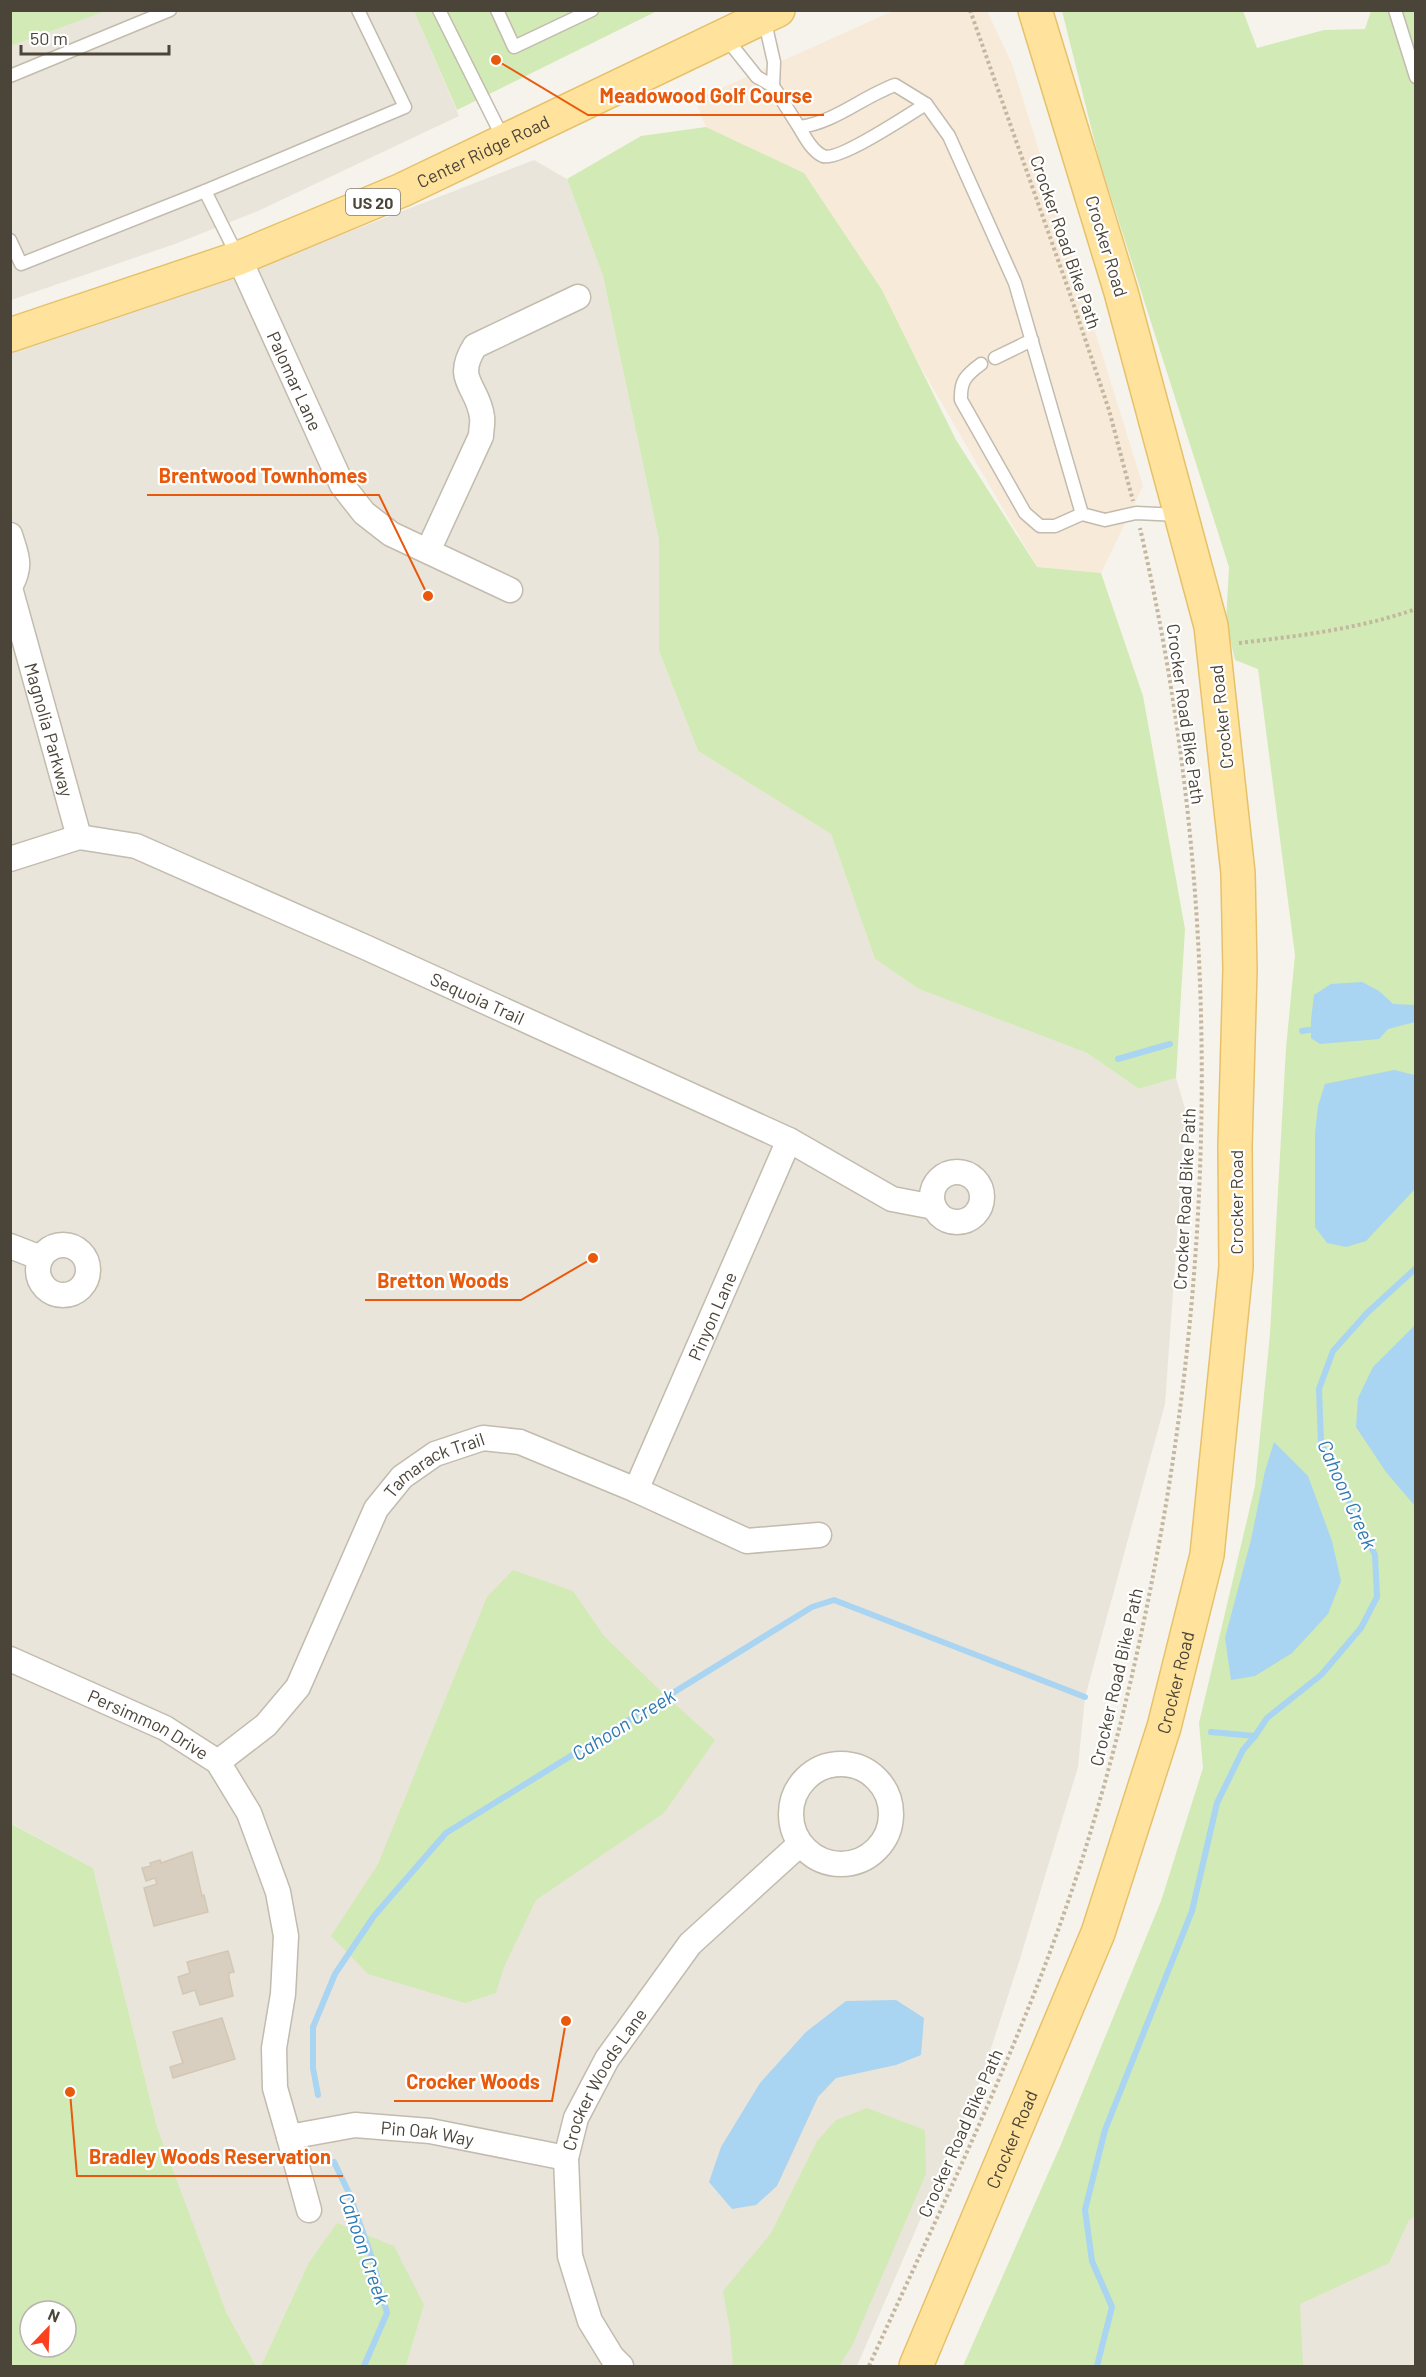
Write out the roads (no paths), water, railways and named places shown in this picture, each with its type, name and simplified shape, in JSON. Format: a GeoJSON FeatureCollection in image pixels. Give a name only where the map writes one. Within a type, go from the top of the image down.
{"type":"FeatureCollection","features":[{"type":"Feature","properties":{"kind":"main road","name":"Crocker Road"},"geometry":{"type":"LineString","coordinates":[[916,2367],[1098,1933],[1164,1727],[1207,1555],[1236,1267],[1238,873],[1211,626],[1121,292],[1035,10]]}},
{"type":"Feature","properties":{"kind":"main road","name":"Center Ridge Road"},"geometry":{"type":"LineString","coordinates":[[10,335],[239,258],[402,190],[772,13]]}},
{"type":"Feature","properties":{"kind":"street","name":"Palomar Lane"},"geometry":{"type":"LineString","coordinates":[[239,258],[342,485],[352,500],[376,524],[391,534],[510,590]]}},
{"type":"Feature","properties":{"kind":"street"},"geometry":{"type":"LineString","coordinates":[[428,551],[481,436],[482,416],[466,373],[466,360],[475,346],[578,297]]}},
{"type":"Feature","properties":{"kind":"street","name":"Magnolia Parkway"},"geometry":{"type":"LineString","coordinates":[[10,535],[18,562],[18,572],[11,592],[79,837]]}},
{"type":"Feature","properties":{"kind":"street","name":"Sequoia Trail"},"geometry":{"type":"LineString","coordinates":[[10,859],[79,837],[136,846],[365,947],[789,1140],[892,1199],[934,1207]]}},
{"type":"Feature","properties":{"kind":"street","name":"Pinyon Lane"},"geometry":{"type":"LineString","coordinates":[[636,1490],[789,1140]]}},
{"type":"Feature","properties":{"kind":"street"},"geometry":{"type":"LineString","coordinates":[[10,1246],[40,1258]]}},
{"type":"Feature","properties":{"kind":"street","name":"Tamarack Trail"},"geometry":{"type":"LineString","coordinates":[[218,1762],[266,1725],[298,1687],[376,1509],[402,1477],[435,1454],[483,1438],[520,1442],[636,1490],[747,1541],[819,1535]]}},
{"type":"Feature","properties":{"kind":"street","name":"Persimmon Drive"},"geometry":{"type":"LineString","coordinates":[[10,1659],[165,1728],[218,1762],[249,1813],[278,1892],[286,1936],[283,1994],[274,2048],[275,2088],[289,2138]]}},
{"type":"Feature","properties":{"kind":"street"},"geometry":{"type":"LineString","coordinates":[[834,1764],[851,1764],[867,1770],[880,1782],[888,1796],[892,1812],[890,1828],[884,1843],[873,1854],[850,1863],[826,1863],[812,1856],[800,1844],[792,1828],[790,1812],[794,1795],[804,1780],[817,1769],[834,1764]]}},
{"type":"Feature","properties":{"kind":"street","name":"Crocker Woods Lane"},"geometry":{"type":"LineString","coordinates":[[613,2364],[590,2321],[570,2256],[566,2158],[576,2118],[607,2059],[690,1944],[800,1844]]}},
{"type":"Feature","properties":{"kind":"street","name":"Pin Oak Way"},"geometry":{"type":"LineString","coordinates":[[289,2138],[351,2125],[366,2126],[430,2131],[566,2158]]}},
{"type":"Feature","properties":{"kind":"street"},"geometry":{"type":"LineString","coordinates":[[289,2138],[309,2210]]}},
{"type":"Feature","properties":{"kind":"lane"},"geometry":{"type":"LineString","coordinates":[[10,76],[170,10]]}},
{"type":"Feature","properties":{"kind":"lane"},"geometry":{"type":"LineString","coordinates":[[10,240],[21,264],[205,191],[405,107],[358,10]]}},
{"type":"Feature","properties":{"kind":"lane"},"geometry":{"type":"LineString","coordinates":[[439,10],[504,141]]}},
{"type":"Feature","properties":{"kind":"lane"},"geometry":{"type":"LineString","coordinates":[[496,10],[514,48],[577,14],[592,10]]}},
{"type":"Feature","properties":{"kind":"lane"},"geometry":{"type":"LineString","coordinates":[[1395,10],[1416,77]]}},
{"type":"Feature","properties":{"kind":"lane"},"geometry":{"type":"LineString","coordinates":[[772,13],[773,86]]}},
{"type":"Feature","properties":{"kind":"lane"},"geometry":{"type":"LineString","coordinates":[[724,36],[757,77],[773,86],[813,149],[822,156],[828,157],[851,148],[926,104]]}},
{"type":"Feature","properties":{"kind":"lane"},"geometry":{"type":"LineString","coordinates":[[799,128],[825,121],[879,91],[895,85],[926,104],[949,136],[1015,283],[1083,514]]}},
{"type":"Feature","properties":{"kind":"lane"},"geometry":{"type":"LineString","coordinates":[[205,191],[239,258]]}},
{"type":"Feature","properties":{"kind":"lane"},"geometry":{"type":"LineString","coordinates":[[995,358],[1032,340]]}},
{"type":"Feature","properties":{"kind":"lane"},"geometry":{"type":"LineString","coordinates":[[981,364],[967,374],[960,386],[961,400],[1024,513],[1040,526],[1055,526],[1083,514],[1105,520],[1136,513],[1181,515]]}},
{"type":"Feature","properties":{"kind":"water"},"geometry":{"type":"Polygon","coordinates":[[[1362,982],[1379,991],[1393,1004],[1415,1005],[1415,1022],[1388,1029],[1379,1039],[1320,1044],[1311,1038],[1314,995],[1331,984],[1362,982]]]}},
{"type":"Feature","properties":{"kind":"water"},"geometry":{"type":"Polygon","coordinates":[[[1394,1070],[1415,1075],[1415,1189],[1366,1241],[1346,1247],[1327,1243],[1315,1227],[1315,1134],[1318,1106],[1325,1084],[1394,1070]]]}},
{"type":"Feature","properties":{"kind":"water"},"geometry":{"type":"Polygon","coordinates":[[[1415,1325],[1415,1506],[1386,1472],[1356,1427],[1358,1398],[1373,1367],[1415,1325]]]}},
{"type":"Feature","properties":{"kind":"water"},"geometry":{"type":"Polygon","coordinates":[[[1274,1442],[1308,1476],[1332,1541],[1341,1581],[1328,1614],[1292,1653],[1255,1676],[1231,1680],[1225,1638],[1274,1442]]]}},
{"type":"Feature","properties":{"kind":"water"},"geometry":{"type":"Polygon","coordinates":[[[896,2000],[924,2018],[921,2055],[896,2065],[836,2078],[818,2097],[777,2186],[756,2205],[732,2209],[709,2182],[721,2147],[760,2083],[806,2032],[846,2001],[896,2000]]]}},
{"type":"Feature","properties":{"kind":"waterway"},"geometry":{"type":"LineString","coordinates":[[1302,1031],[1317,1029]]}},
{"type":"Feature","properties":{"kind":"waterway"},"geometry":{"type":"LineString","coordinates":[[1118,1059],[1170,1044]]}},
{"type":"Feature","properties":{"kind":"waterway","name":"Cahoon Creek"},"geometry":{"type":"LineString","coordinates":[[1211,1732],[1255,1736],[1267,1718],[1321,1675],[1361,1628],[1377,1597],[1375,1555],[1321,1443],[1319,1389],[1333,1351],[1367,1313],[1416,1268]]}},
{"type":"Feature","properties":{"kind":"waterway","name":"Cahoon Creek"},"geometry":{"type":"LineString","coordinates":[[318,2095],[313,2068],[313,2027],[335,1974],[374,1916],[446,1833],[812,1607],[834,1600],[1085,1697]]}},
{"type":"Feature","properties":{"kind":"waterway"},"geometry":{"type":"LineString","coordinates":[[1097,2366],[1112,2307],[1092,2261],[1085,2210],[1105,2130],[1192,1911],[1217,1803],[1243,1750],[1255,1736]]}},
{"type":"Feature","properties":{"kind":"waterway","name":"Cahoon Creek"},"geometry":{"type":"LineString","coordinates":[[334,2162],[349,2193],[372,2258],[387,2313],[364,2366]]}},
{"type":"Feature","properties":{"kind":"place","name":"Meadowood Golf Course"},"geometry":{"type":"Point","coordinates":[496,60]}},
{"type":"Feature","properties":{"kind":"place","name":"Brentwood Townhomes"},"geometry":{"type":"Point","coordinates":[428,596]}},
{"type":"Feature","properties":{"kind":"place","name":"Bretton Woods"},"geometry":{"type":"Point","coordinates":[593,1258]}},
{"type":"Feature","properties":{"kind":"place","name":"Crocker Woods"},"geometry":{"type":"Point","coordinates":[566,2021]}},
{"type":"Feature","properties":{"kind":"place","name":"Bradley Woods Reservation"},"geometry":{"type":"Point","coordinates":[70,2092]}}]}
